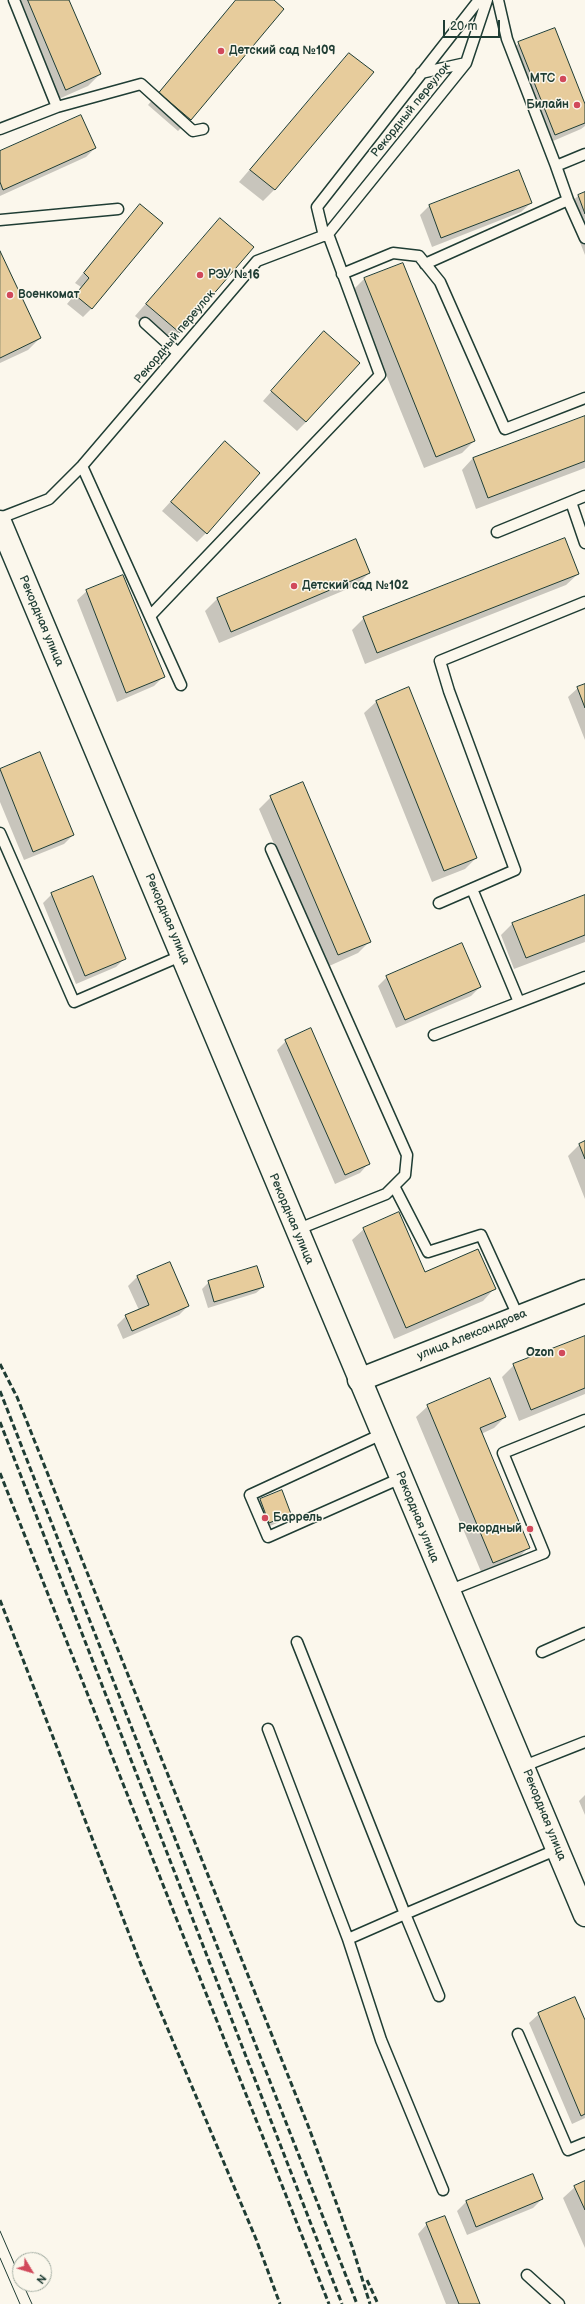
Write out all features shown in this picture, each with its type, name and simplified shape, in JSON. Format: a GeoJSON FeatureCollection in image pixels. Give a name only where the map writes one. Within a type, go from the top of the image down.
{"type":"FeatureCollection","features":[{"type":"Feature","properties":{"kind":"main road","name":"Рекордная улица"},"geometry":{"type":"LineString","coordinates":[[0,522],[183,955],[359,1380],[524,1766],[585,1915]]}},
{"type":"Feature","properties":{"kind":"main road","name":"улица Александрова"},"geometry":{"type":"LineString","coordinates":[[359,1380],[518,1316],[585,1291]]}},
{"type":"Feature","properties":{"kind":"lane"},"geometry":{"type":"LineString","coordinates":[[14,0],[57,107]]}},
{"type":"Feature","properties":{"kind":"lane"},"geometry":{"type":"LineString","coordinates":[[150,616],[380,375],[326,235],[317,207],[479,0]]}},
{"type":"Feature","properties":{"kind":"lane","name":"Рекордный переулок"},"geometry":{"type":"LineString","coordinates":[[0,518],[49,498],[82,466],[257,261],[326,235],[466,63],[487,0]]}},
{"type":"Feature","properties":{"kind":"lane"},"geometry":{"type":"LineString","coordinates":[[498,0],[508,39],[568,200],[585,238]]}},
{"type":"Feature","properties":{"kind":"lane"},"geometry":{"type":"LineString","coordinates":[[421,73],[466,63]]}},
{"type":"Feature","properties":{"kind":"lane"},"geometry":{"type":"LineString","coordinates":[[0,129],[57,107],[141,84],[194,131],[203,129]]}},
{"type":"Feature","properties":{"kind":"lane"},"geometry":{"type":"LineString","coordinates":[[556,166],[585,154]]}},
{"type":"Feature","properties":{"kind":"lane"},"geometry":{"type":"LineString","coordinates":[[425,264],[568,200]]}},
{"type":"Feature","properties":{"kind":"lane"},"geometry":{"type":"LineString","coordinates":[[0,220],[118,209]]}},
{"type":"Feature","properties":{"kind":"lane"},"geometry":{"type":"LineString","coordinates":[[342,274],[393,253],[419,256],[440,282],[505,429],[585,398]]}},
{"type":"Feature","properties":{"kind":"lane"},"geometry":{"type":"LineString","coordinates":[[145,323],[178,353]]}},
{"type":"Feature","properties":{"kind":"lane"},"geometry":{"type":"LineString","coordinates":[[82,466],[182,685]]}},
{"type":"Feature","properties":{"kind":"lane"},"geometry":{"type":"LineString","coordinates":[[497,532],[585,496]]}},
{"type":"Feature","properties":{"kind":"lane"},"geometry":{"type":"LineString","coordinates":[[571,502],[585,543]]}},
{"type":"Feature","properties":{"kind":"lane"},"geometry":{"type":"LineString","coordinates":[[439,903],[515,870],[448,691],[440,661],[585,602]]}},
{"type":"Feature","properties":{"kind":"lane"},"geometry":{"type":"LineString","coordinates":[[0,833],[74,1002],[183,955]]}},
{"type":"Feature","properties":{"kind":"lane"},"geometry":{"type":"LineString","coordinates":[[271,849],[407,1155],[405,1176],[386,1194],[296,1230]]}},
{"type":"Feature","properties":{"kind":"lane"},"geometry":{"type":"LineString","coordinates":[[472,889],[519,1002]]}},
{"type":"Feature","properties":{"kind":"lane"},"geometry":{"type":"LineString","coordinates":[[434,1035],[585,977]]}},
{"type":"Feature","properties":{"kind":"lane"},"geometry":{"type":"LineString","coordinates":[[394,1186],[428,1252],[481,1235],[518,1316]]}},
{"type":"Feature","properties":{"kind":"lane"},"geometry":{"type":"LineString","coordinates":[[448,1591],[544,1553],[503,1453],[585,1420]]}},
{"type":"Feature","properties":{"kind":"lane"},"geometry":{"type":"LineString","coordinates":[[382,1434],[250,1495],[268,1537],[401,1478]]}},
{"type":"Feature","properties":{"kind":"lane"},"geometry":{"type":"LineString","coordinates":[[542,1652],[585,1633]]}},
{"type":"Feature","properties":{"kind":"lane"},"geometry":{"type":"LineString","coordinates":[[297,1642],[439,1996]]}},
{"type":"Feature","properties":{"kind":"lane"},"geometry":{"type":"LineString","coordinates":[[268,1729],[348,1939],[381,2040],[443,2190]]}},
{"type":"Feature","properties":{"kind":"lane"},"geometry":{"type":"LineString","coordinates":[[524,1766],[585,1742]]}},
{"type":"Feature","properties":{"kind":"lane"},"geometry":{"type":"LineString","coordinates":[[348,1939],[558,1848]]}},
{"type":"Feature","properties":{"kind":"lane"},"geometry":{"type":"LineString","coordinates":[[518,2034],[568,2150],[585,2143]]}},
{"type":"Feature","properties":{"kind":"lane"},"geometry":{"type":"LineString","coordinates":[[527,2276],[559,2304]]}},
{"type":"Feature","properties":{"kind":"building"},"geometry":{"type":"Polygon","coordinates":[[[28,0],[69,0],[101,74],[66,90],[28,0]]]}},
{"type":"Feature","properties":{"kind":"building","name":"Детский сад №109"},"geometry":{"type":"Polygon","coordinates":[[[236,0],[274,0],[284,9],[191,120],[159,93],[236,0]]]}},
{"type":"Feature","properties":{"kind":"building"},"geometry":{"type":"Polygon","coordinates":[[[555,28],[585,104],[585,123],[555,135],[518,42],[555,28]]]}},
{"type":"Feature","properties":{"kind":"building"},"geometry":{"type":"Polygon","coordinates":[[[349,53],[374,72],[275,190],[250,170],[349,53]]]}},
{"type":"Feature","properties":{"kind":"building"},"geometry":{"type":"Polygon","coordinates":[[[81,115],[96,148],[3,190],[0,182],[0,151],[81,115]]]}},
{"type":"Feature","properties":{"kind":"building"},"geometry":{"type":"Polygon","coordinates":[[[519,170],[532,203],[441,238],[429,205],[519,170]]]}},
{"type":"Feature","properties":{"kind":"building"},"geometry":{"type":"Polygon","coordinates":[[[585,192],[585,214],[578,195],[585,192]]]}},
{"type":"Feature","properties":{"kind":"building"},"geometry":{"type":"Polygon","coordinates":[[[140,204],[163,223],[92,309],[75,295],[89,278],[84,273],[140,204]]]}},
{"type":"Feature","properties":{"kind":"building","name":"РЭУ №16"},"geometry":{"type":"Polygon","coordinates":[[[220,218],[254,247],[180,333],[146,304],[220,218]]]}},
{"type":"Feature","properties":{"kind":"building","name":"Военкомат"},"geometry":{"type":"Polygon","coordinates":[[[0,251],[41,338],[0,358],[0,251]]]}},
{"type":"Feature","properties":{"kind":"building"},"geometry":{"type":"Polygon","coordinates":[[[403,263],[475,441],[436,457],[364,278],[403,263]]]}},
{"type":"Feature","properties":{"kind":"building"},"geometry":{"type":"Polygon","coordinates":[[[324,331],[360,363],[306,422],[271,391],[324,331]]]}},
{"type":"Feature","properties":{"kind":"building"},"geometry":{"type":"Polygon","coordinates":[[[585,416],[585,461],[488,498],[473,458],[585,416]]]}},
{"type":"Feature","properties":{"kind":"building"},"geometry":{"type":"Polygon","coordinates":[[[225,441],[260,473],[207,534],[171,502],[225,441]]]}},
{"type":"Feature","properties":{"kind":"building"},"geometry":{"type":"Polygon","coordinates":[[[565,538],[579,574],[377,653],[363,617],[565,538]]]}},
{"type":"Feature","properties":{"kind":"building","name":"Детский сад №102"},"geometry":{"type":"Polygon","coordinates":[[[356,539],[370,573],[231,632],[217,598],[356,539]]]}},
{"type":"Feature","properties":{"kind":"building"},"geometry":{"type":"Polygon","coordinates":[[[123,575],[165,677],[126,693],[86,590],[123,575]]]}},
{"type":"Feature","properties":{"kind":"building"},"geometry":{"type":"Polygon","coordinates":[[[585,684],[585,708],[577,687],[585,684]]]}},
{"type":"Feature","properties":{"kind":"building"},"geometry":{"type":"Polygon","coordinates":[[[409,687],[477,858],[444,871],[376,701],[409,687]]]}},
{"type":"Feature","properties":{"kind":"building"},"geometry":{"type":"Polygon","coordinates":[[[40,752],[74,835],[33,852],[0,769],[40,752]]]}},
{"type":"Feature","properties":{"kind":"building"},"geometry":{"type":"Polygon","coordinates":[[[303,782],[371,942],[338,955],[270,796],[303,782]]]}},
{"type":"Feature","properties":{"kind":"building"},"geometry":{"type":"Polygon","coordinates":[[[93,876],[126,959],[85,976],[51,893],[93,876]]]}},
{"type":"Feature","properties":{"kind":"building"},"geometry":{"type":"Polygon","coordinates":[[[585,895],[585,935],[526,958],[512,923],[585,895]]]}},
{"type":"Feature","properties":{"kind":"building"},"geometry":{"type":"Polygon","coordinates":[[[462,943],[481,987],[405,1020],[386,976],[462,943]]]}},
{"type":"Feature","properties":{"kind":"building"},"geometry":{"type":"Polygon","coordinates":[[[311,1028],[370,1164],[345,1175],[285,1040],[311,1028]]]}},
{"type":"Feature","properties":{"kind":"building"},"geometry":{"type":"Polygon","coordinates":[[[585,1141],[585,1159],[579,1144],[585,1141]]]}},
{"type":"Feature","properties":{"kind":"building"},"geometry":{"type":"Polygon","coordinates":[[[399,1212],[425,1272],[478,1249],[496,1289],[406,1328],[363,1228],[399,1212]]]}},
{"type":"Feature","properties":{"kind":"building"},"geometry":{"type":"Polygon","coordinates":[[[170,1262],[189,1306],[132,1331],[125,1315],[149,1305],[137,1276],[170,1262]]]}},
{"type":"Feature","properties":{"kind":"building"},"geometry":{"type":"Polygon","coordinates":[[[257,1266],[264,1287],[214,1302],[208,1281],[257,1266]]]}},
{"type":"Feature","properties":{"kind":"building"},"geometry":{"type":"Polygon","coordinates":[[[585,1336],[585,1388],[531,1410],[513,1364],[585,1336]]]}},
{"type":"Feature","properties":{"kind":"building"},"geometry":{"type":"Polygon","coordinates":[[[490,1378],[506,1417],[480,1428],[530,1548],[493,1563],[427,1405],[490,1378]]]}},
{"type":"Feature","properties":{"kind":"building"},"geometry":{"type":"Polygon","coordinates":[[[282,1490],[291,1514],[269,1523],[260,1499],[282,1490]]]}},
{"type":"Feature","properties":{"kind":"building"},"geometry":{"type":"Polygon","coordinates":[[[575,1997],[585,2020],[585,2114],[581,2116],[538,2013],[575,1997]]]}},
{"type":"Feature","properties":{"kind":"building"},"geometry":{"type":"Polygon","coordinates":[[[533,2174],[543,2199],[476,2227],[466,2201],[533,2174]]]}},
{"type":"Feature","properties":{"kind":"building"},"geometry":{"type":"Polygon","coordinates":[[[585,2181],[585,2210],[574,2186],[585,2181]]]}},
{"type":"Feature","properties":{"kind":"building"},"geometry":{"type":"Polygon","coordinates":[[[445,2216],[480,2304],[459,2304],[426,2223],[445,2216]]]}},
{"type":"Feature","properties":{"kind":"tram line"},"geometry":{"type":"LineString","coordinates":[[0,2231],[12,2259]]}},
{"type":"Feature","properties":{"kind":"tram line"},"geometry":{"type":"LineString","coordinates":[[0,2258],[20,2304]]}},
{"type":"Feature","properties":{"kind":"tram line"},"geometry":{"type":"LineString","coordinates":[[27,2292],[32,2304]]}},
{"type":"Feature","properties":{"kind":"railway"},"geometry":{"type":"LineString","coordinates":[[0,1364],[17,1397],[309,2128],[352,2246],[370,2304]]}},
{"type":"Feature","properties":{"kind":"railway"},"geometry":{"type":"LineString","coordinates":[[0,1391],[357,2304]]}},
{"type":"Feature","properties":{"kind":"railway"},"geometry":{"type":"LineString","coordinates":[[0,1422],[342,2304]]}},
{"type":"Feature","properties":{"kind":"railway"},"geometry":{"type":"LineString","coordinates":[[0,1473],[329,2304]]}},
{"type":"Feature","properties":{"kind":"railway"},"geometry":{"type":"LineString","coordinates":[[0,1600],[143,1970],[256,2239],[280,2304]]}},
{"type":"Feature","properties":{"kind":"railway"},"geometry":{"type":"LineString","coordinates":[[367,2280],[378,2304]]}},
{"type":"Feature","properties":{"kind":"place","name":"Детский сад №109"},"geometry":{"type":"Point","coordinates":[221,51]}},
{"type":"Feature","properties":{"kind":"place","name":"МТС"},"geometry":{"type":"Point","coordinates":[563,79]}},
{"type":"Feature","properties":{"kind":"place","name":"Билайн"},"geometry":{"type":"Point","coordinates":[577,105]}},
{"type":"Feature","properties":{"kind":"place","name":"РЭУ №16"},"geometry":{"type":"Point","coordinates":[200,275]}},
{"type":"Feature","properties":{"kind":"place","name":"Военкомат"},"geometry":{"type":"Point","coordinates":[10,295]}},
{"type":"Feature","properties":{"kind":"place","name":"Детский сад №102"},"geometry":{"type":"Point","coordinates":[294,586]}},
{"type":"Feature","properties":{"kind":"place","name":"Ozon"},"geometry":{"type":"Point","coordinates":[562,1353]}},
{"type":"Feature","properties":{"kind":"place","name":"Баррель"},"geometry":{"type":"Point","coordinates":[265,1518]}},
{"type":"Feature","properties":{"kind":"place","name":"Рекордный"},"geometry":{"type":"Point","coordinates":[530,1529]}}]}
